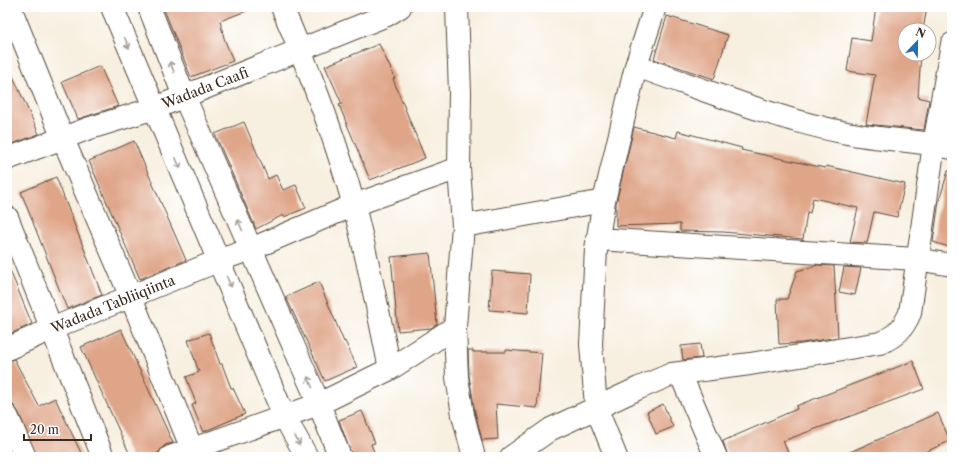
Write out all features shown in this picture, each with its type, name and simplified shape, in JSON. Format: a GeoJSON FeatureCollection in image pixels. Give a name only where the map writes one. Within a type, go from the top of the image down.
{"type":"FeatureCollection","features":[{"type":"Feature","properties":{"kind":"street"},"geometry":{"type":"LineString","coordinates":[[10,7],[63,139],[131,297],[193,453]]}},
{"type":"Feature","properties":{"kind":"street"},"geometry":{"type":"LineString","coordinates":[[112,7],[220,260],[284,416],[307,457]]}},
{"type":"Feature","properties":{"kind":"street"},"geometry":{"type":"LineString","coordinates":[[149,7],[184,96],[319,404],[340,457]]}},
{"type":"Feature","properties":{"kind":"street"},"geometry":{"type":"LineString","coordinates":[[282,7],[321,103],[354,205],[390,369]]}},
{"type":"Feature","properties":{"kind":"street","name":"Wadada Caafi"},"geometry":{"type":"LineString","coordinates":[[7,159],[87,129],[155,108],[300,51],[400,7]]}},
{"type":"Feature","properties":{"kind":"street"},"geometry":{"type":"LineString","coordinates":[[457,7],[460,93],[459,168],[463,226],[455,327],[457,378],[463,415],[474,457]]}},
{"type":"Feature","properties":{"kind":"street"},"geometry":{"type":"LineString","coordinates":[[616,457],[596,407],[591,344],[597,239],[604,202],[636,66],[655,7]]}},
{"type":"Feature","properties":{"kind":"street"},"geometry":{"type":"LineString","coordinates":[[511,457],[551,429],[596,407],[659,380],[680,373],[880,343],[894,337],[903,328],[910,313],[916,259],[943,146],[952,44]]}},
{"type":"Feature","properties":{"kind":"street"},"geometry":{"type":"LineString","coordinates":[[636,66],[780,115],[846,133],[943,146]]}},
{"type":"Feature","properties":{"kind":"street","name":"Wadada Tabliiqiinta"},"geometry":{"type":"LineString","coordinates":[[7,349],[51,329],[220,260],[251,249],[354,205],[459,168]]}},
{"type":"Feature","properties":{"kind":"street"},"geometry":{"type":"LineString","coordinates":[[463,226],[604,202]]}},
{"type":"Feature","properties":{"kind":"street"},"geometry":{"type":"LineString","coordinates":[[7,217],[103,457]]}},
{"type":"Feature","properties":{"kind":"street"},"geometry":{"type":"LineString","coordinates":[[597,239],[916,259],[952,265]]}},
{"type":"Feature","properties":{"kind":"street"},"geometry":{"type":"LineString","coordinates":[[170,457],[193,453],[284,416],[319,404],[390,369],[455,327]]}},
{"type":"Feature","properties":{"kind":"street"},"geometry":{"type":"LineString","coordinates":[[680,373],[716,457]]}},
{"type":"Feature","properties":{"kind":"street"},"geometry":{"type":"LineString","coordinates":[[7,416],[25,457]]}},
{"type":"Feature","properties":{"kind":"building"},"geometry":{"type":"Polygon","coordinates":[[[163,7],[254,8],[220,21],[224,38],[233,61],[191,77],[163,7]]]}},
{"type":"Feature","properties":{"kind":"building"},"geometry":{"type":"Polygon","coordinates":[[[876,7],[927,7],[924,22],[897,22],[897,62],[920,62],[918,97],[929,100],[924,130],[866,124],[875,75],[847,71],[852,38],[871,41],[876,7]]]}},
{"type":"Feature","properties":{"kind":"building"},"geometry":{"type":"Polygon","coordinates":[[[667,16],[728,35],[714,79],[654,59],[667,16]]]}},
{"type":"Feature","properties":{"kind":"building"},"geometry":{"type":"Polygon","coordinates":[[[379,44],[395,78],[393,79],[425,158],[370,180],[339,105],[342,104],[325,66],[379,44]]]}},
{"type":"Feature","properties":{"kind":"building"},"geometry":{"type":"Polygon","coordinates":[[[7,63],[39,134],[7,146],[7,63]]]}},
{"type":"Feature","properties":{"kind":"building"},"geometry":{"type":"Polygon","coordinates":[[[100,66],[118,106],[78,119],[62,82],[100,66]]]}},
{"type":"Feature","properties":{"kind":"building"},"geometry":{"type":"Polygon","coordinates":[[[244,122],[268,179],[276,175],[283,190],[296,185],[306,208],[284,217],[283,215],[256,229],[215,134],[244,122]]]}},
{"type":"Feature","properties":{"kind":"building"},"geometry":{"type":"Polygon","coordinates":[[[634,127],[676,138],[678,131],[742,148],[741,150],[825,168],[826,166],[905,184],[897,217],[874,212],[867,243],[850,242],[858,208],[813,198],[810,213],[807,212],[803,239],[723,232],[680,231],[680,224],[616,226],[616,203],[634,127]]]}},
{"type":"Feature","properties":{"kind":"building"},"geometry":{"type":"Polygon","coordinates":[[[134,141],[186,260],[140,279],[89,161],[134,141]]]}},
{"type":"Feature","properties":{"kind":"building"},"geometry":{"type":"Polygon","coordinates":[[[948,171],[952,171],[952,248],[933,242],[939,201],[948,171]]]}},
{"type":"Feature","properties":{"kind":"building"},"geometry":{"type":"Polygon","coordinates":[[[56,177],[102,295],[67,309],[21,192],[56,177]]]}},
{"type":"Feature","properties":{"kind":"building"},"geometry":{"type":"Polygon","coordinates":[[[430,253],[437,324],[431,328],[398,331],[391,257],[430,253]]]}},
{"type":"Feature","properties":{"kind":"building"},"geometry":{"type":"Polygon","coordinates":[[[7,263],[32,324],[7,335],[7,263]]]}},
{"type":"Feature","properties":{"kind":"building"},"geometry":{"type":"Polygon","coordinates":[[[818,265],[834,266],[838,337],[802,343],[779,344],[777,299],[787,299],[797,271],[818,265]]]}},
{"type":"Feature","properties":{"kind":"building"},"geometry":{"type":"Polygon","coordinates":[[[844,267],[861,268],[855,295],[839,292],[844,267]]]}},
{"type":"Feature","properties":{"kind":"building"},"geometry":{"type":"Polygon","coordinates":[[[492,271],[530,274],[528,313],[489,310],[492,271]]]}},
{"type":"Feature","properties":{"kind":"building"},"geometry":{"type":"Polygon","coordinates":[[[319,282],[344,342],[345,341],[357,367],[325,381],[286,297],[319,282]]]}},
{"type":"Feature","properties":{"kind":"building"},"geometry":{"type":"Polygon","coordinates":[[[121,329],[173,443],[165,445],[158,453],[150,457],[131,457],[81,347],[121,329]]]}},
{"type":"Feature","properties":{"kind":"building"},"geometry":{"type":"Polygon","coordinates":[[[209,333],[220,364],[222,364],[231,388],[233,388],[245,414],[203,432],[192,405],[196,403],[186,377],[199,372],[188,340],[209,333]]]}},
{"type":"Feature","properties":{"kind":"building"},"geometry":{"type":"Polygon","coordinates":[[[700,344],[702,358],[683,360],[681,346],[700,344]]]}},
{"type":"Feature","properties":{"kind":"building"},"geometry":{"type":"Polygon","coordinates":[[[468,350],[473,350],[473,352],[506,352],[506,350],[542,353],[537,408],[496,404],[498,439],[482,440],[475,412],[469,376],[468,350]]]}},
{"type":"Feature","properties":{"kind":"building"},"geometry":{"type":"Polygon","coordinates":[[[14,359],[39,406],[55,398],[83,457],[37,457],[18,411],[7,394],[7,361],[14,359]]]}},
{"type":"Feature","properties":{"kind":"building"},"geometry":{"type":"Polygon","coordinates":[[[913,361],[924,389],[783,441],[790,457],[728,457],[723,441],[797,409],[796,406],[913,361]]]}},
{"type":"Feature","properties":{"kind":"building"},"geometry":{"type":"Polygon","coordinates":[[[663,404],[673,427],[656,434],[647,412],[663,404]]]}},
{"type":"Feature","properties":{"kind":"building"},"geometry":{"type":"Polygon","coordinates":[[[362,411],[375,443],[371,444],[376,457],[352,457],[339,420],[362,411]]]}},
{"type":"Feature","properties":{"kind":"building"},"geometry":{"type":"Polygon","coordinates":[[[938,413],[950,441],[914,457],[839,457],[938,413]]]}}]}
